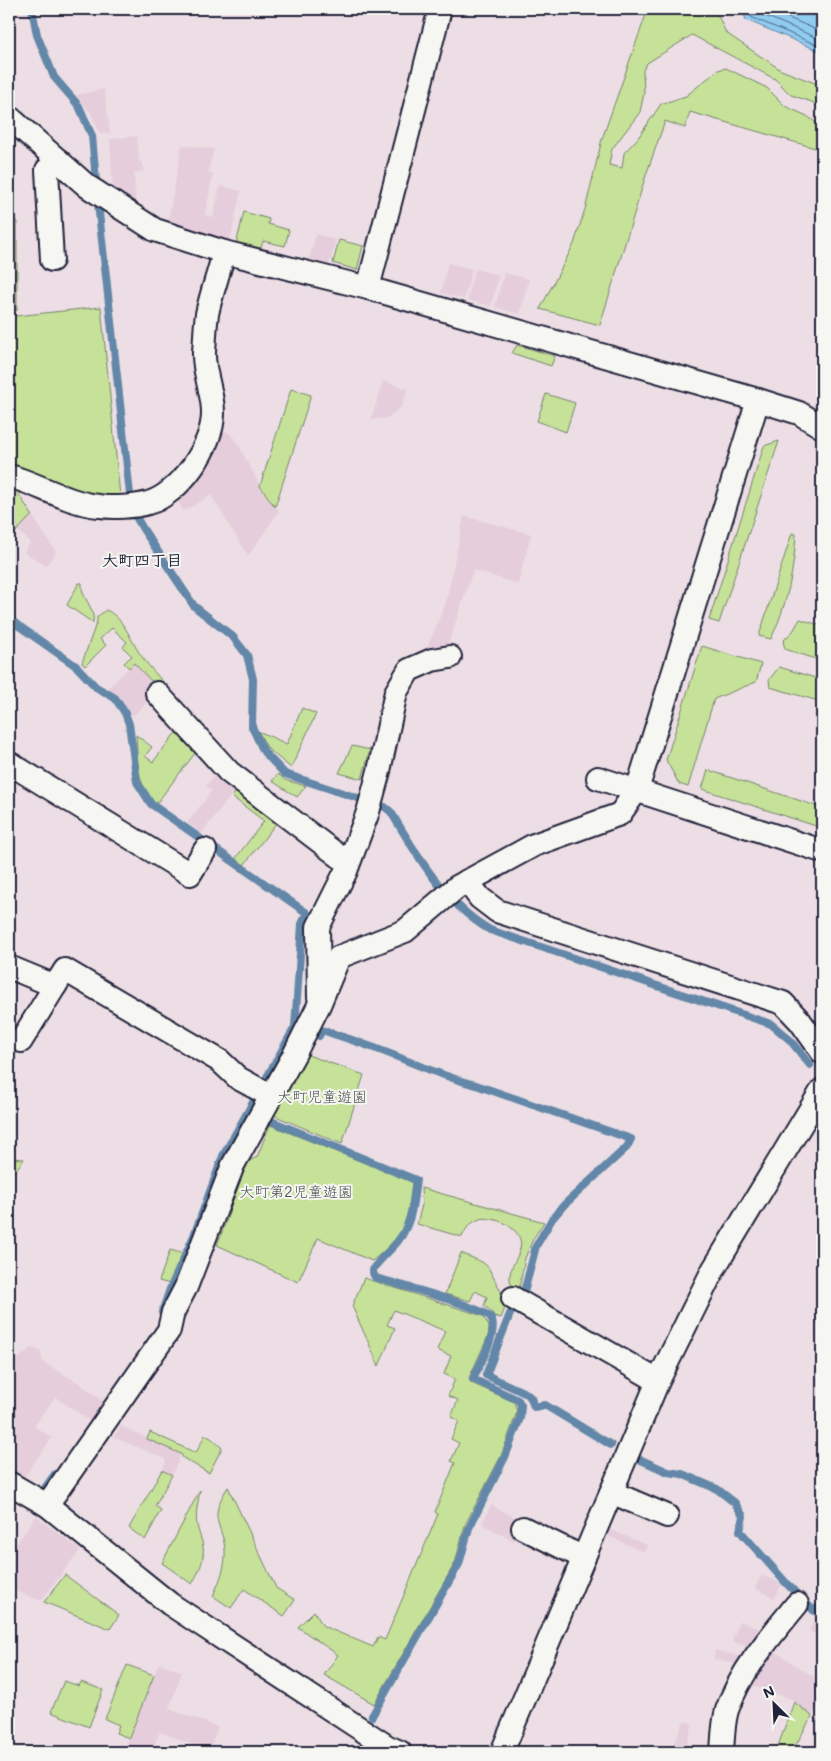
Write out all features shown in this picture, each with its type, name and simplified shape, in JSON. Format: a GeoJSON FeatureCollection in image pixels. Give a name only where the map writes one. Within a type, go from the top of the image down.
{"type":"FeatureCollection","features":[{"type":"Feature","properties":{"kind":"street"},"geometry":{"type":"LineString","coordinates":[[368,288],[440,9]]}},
{"type":"Feature","properties":{"kind":"street"},"geometry":{"type":"LineString","coordinates":[[9,117],[98,193],[155,230],[224,252],[368,288],[758,400],[799,413],[822,427]]}},
{"type":"Feature","properties":{"kind":"street"},"geometry":{"type":"LineString","coordinates":[[52,260],[47,170],[58,160]]}},
{"type":"Feature","properties":{"kind":"street"},"geometry":{"type":"LineString","coordinates":[[9,476],[49,492],[98,506],[148,503],[165,495],[179,484],[195,463],[206,444],[214,412],[205,366],[205,334],[207,315],[224,252]]}},
{"type":"Feature","properties":{"kind":"street"},"geometry":{"type":"LineString","coordinates":[[48,1505],[169,1330],[173,1312],[186,1287],[233,1165],[319,1005],[339,957],[405,931],[455,889],[534,845],[620,814],[637,790],[758,400]]}},
{"type":"Feature","properties":{"kind":"street"},"geometry":{"type":"LineString","coordinates":[[319,1005],[318,928],[348,863],[371,801],[396,692],[409,670],[432,660],[450,657]]}},
{"type":"Feature","properties":{"kind":"street"},"geometry":{"type":"LineString","coordinates":[[157,693],[229,772],[348,863]]}},
{"type":"Feature","properties":{"kind":"street"},"geometry":{"type":"LineString","coordinates":[[9,763],[190,874],[205,850]]}},
{"type":"Feature","properties":{"kind":"street"},"geometry":{"type":"LineString","coordinates":[[598,778],[822,851]]}},
{"type":"Feature","properties":{"kind":"street"},"geometry":{"type":"LineString","coordinates":[[455,889],[480,898],[497,910],[783,1003],[800,1021],[822,1052]]}},
{"type":"Feature","properties":{"kind":"street"},"geometry":{"type":"LineString","coordinates":[[9,967],[55,986]]}},
{"type":"Feature","properties":{"kind":"street"},"geometry":{"type":"LineString","coordinates":[[21,1041],[65,970],[220,1061],[238,1078],[271,1096]]}},
{"type":"Feature","properties":{"kind":"street"},"geometry":{"type":"LineString","coordinates":[[502,1752],[658,1380],[713,1270],[822,1090]]}},
{"type":"Feature","properties":{"kind":"street"},"geometry":{"type":"LineString","coordinates":[[518,1302],[658,1380]]}},
{"type":"Feature","properties":{"kind":"street"},"geometry":{"type":"LineString","coordinates":[[9,1483],[48,1505],[170,1604],[380,1741],[400,1752]]}},
{"type":"Feature","properties":{"kind":"street"},"geometry":{"type":"LineString","coordinates":[[611,1492],[666,1516]]}},
{"type":"Feature","properties":{"kind":"street"},"geometry":{"type":"LineString","coordinates":[[523,1528],[584,1558]]}},
{"type":"Feature","properties":{"kind":"street"},"geometry":{"type":"LineString","coordinates":[[722,1752],[723,1731],[728,1710],[740,1682],[761,1648],[797,1604]]}},
{"type":"Feature","properties":{"kind":"shaded area"},"geometry":{"type":"Polygon","coordinates":[[[104,89],[110,133],[100,134],[91,113],[76,95],[104,89]]]}},
{"type":"Feature","properties":{"kind":"shaded area"},"geometry":{"type":"Polygon","coordinates":[[[137,136],[139,162],[142,162],[143,171],[134,173],[136,207],[113,192],[110,139],[137,136]]]}},
{"type":"Feature","properties":{"kind":"shaded area"},"geometry":{"type":"Polygon","coordinates":[[[182,145],[214,149],[208,172],[213,174],[205,215],[213,217],[220,186],[241,191],[229,245],[182,230],[168,222],[182,145]]]}},
{"type":"Feature","properties":{"kind":"shaded area"},"geometry":{"type":"Polygon","coordinates":[[[316,234],[336,240],[329,266],[309,260],[316,234]]]}},
{"type":"Feature","properties":{"kind":"shaded area"},"geometry":{"type":"Polygon","coordinates":[[[448,263],[472,269],[464,299],[441,293],[448,263]]]}},
{"type":"Feature","properties":{"kind":"shaded area"},"geometry":{"type":"Polygon","coordinates":[[[475,269],[499,275],[491,306],[467,300],[475,269]]]}},
{"type":"Feature","properties":{"kind":"shaded area"},"geometry":{"type":"Polygon","coordinates":[[[504,273],[529,279],[520,314],[495,307],[504,273]]]}},
{"type":"Feature","properties":{"kind":"shaded area"},"geometry":{"type":"Polygon","coordinates":[[[383,381],[408,389],[402,406],[387,418],[371,420],[383,381]]]}},
{"type":"Feature","properties":{"kind":"shaded area"},"geometry":{"type":"Polygon","coordinates":[[[221,429],[230,434],[237,442],[263,492],[279,511],[248,556],[211,495],[184,511],[176,498],[221,429]]]}},
{"type":"Feature","properties":{"kind":"shaded area"},"geometry":{"type":"Polygon","coordinates":[[[32,515],[56,552],[46,566],[24,552],[31,542],[17,530],[32,515]]]}},
{"type":"Feature","properties":{"kind":"shaded area"},"geometry":{"type":"Polygon","coordinates":[[[464,516],[531,534],[518,584],[473,570],[447,648],[424,655],[446,602],[464,516]]]}},
{"type":"Feature","properties":{"kind":"shaded area"},"geometry":{"type":"Polygon","coordinates":[[[134,663],[160,690],[133,716],[107,689],[134,663]]]}},
{"type":"Feature","properties":{"kind":"shaded area"},"geometry":{"type":"Polygon","coordinates":[[[218,770],[239,785],[201,834],[187,823],[212,791],[206,786],[218,770]]]}},
{"type":"Feature","properties":{"kind":"shaded area"},"geometry":{"type":"Polygon","coordinates":[[[31,1348],[40,1351],[43,1362],[82,1385],[104,1402],[90,1421],[55,1397],[34,1426],[52,1438],[24,1477],[41,1489],[9,1474],[9,1431],[16,1409],[11,1407],[13,1398],[9,1397],[9,1366],[31,1348]]]}},
{"type":"Feature","properties":{"kind":"shaded area"},"geometry":{"type":"Polygon","coordinates":[[[121,1426],[181,1454],[172,1475],[162,1470],[166,1462],[164,1458],[113,1437],[121,1426]]]}},
{"type":"Feature","properties":{"kind":"shaded area"},"geometry":{"type":"Polygon","coordinates":[[[491,1505],[524,1522],[514,1541],[482,1524],[491,1505]]]}},
{"type":"Feature","properties":{"kind":"shaded area"},"geometry":{"type":"Polygon","coordinates":[[[36,1516],[80,1550],[41,1601],[9,1588],[9,1555],[36,1516]]]}},
{"type":"Feature","properties":{"kind":"shaded area"},"geometry":{"type":"Polygon","coordinates":[[[609,1529],[647,1545],[644,1552],[606,1535],[609,1529]]]}},
{"type":"Feature","properties":{"kind":"shaded area"},"geometry":{"type":"Polygon","coordinates":[[[762,1575],[782,1584],[775,1598],[755,1588],[762,1575]]]}},
{"type":"Feature","properties":{"kind":"shaded area"},"geometry":{"type":"Polygon","coordinates":[[[816,1618],[822,1622],[822,1638],[809,1630],[816,1618]]]}},
{"type":"Feature","properties":{"kind":"shaded area"},"geometry":{"type":"Polygon","coordinates":[[[739,1621],[759,1629],[752,1649],[732,1641],[739,1621]]]}},
{"type":"Feature","properties":{"kind":"shaded area"},"geometry":{"type":"Polygon","coordinates":[[[715,1650],[747,1658],[741,1665],[714,1659],[715,1650]]]}},
{"type":"Feature","properties":{"kind":"shaded area"},"geometry":{"type":"Polygon","coordinates":[[[774,1651],[822,1682],[822,1699],[812,1716],[794,1700],[752,1685],[774,1651]]]}},
{"type":"Feature","properties":{"kind":"shaded area"},"geometry":{"type":"Polygon","coordinates":[[[159,1663],[182,1672],[169,1709],[218,1727],[209,1751],[160,1732],[151,1752],[123,1752],[159,1663]]]}},
{"type":"Feature","properties":{"kind":"shaded area"},"geometry":{"type":"Polygon","coordinates":[[[684,1721],[693,1724],[684,1752],[672,1748],[684,1721]]]}},
{"type":"Feature","properties":{"kind":"green space"},"geometry":{"type":"Polygon","coordinates":[[[648,9],[715,9],[726,33],[781,70],[820,85],[822,88],[822,111],[812,102],[791,95],[775,79],[692,35],[647,63],[643,70],[644,93],[640,112],[612,149],[609,165],[622,168],[624,153],[638,138],[661,104],[686,96],[718,70],[726,68],[767,88],[785,106],[807,116],[822,127],[822,150],[690,112],[685,128],[665,121],[646,175],[600,325],[540,309],[574,244],[586,206],[602,139],[648,9]]]}},
{"type":"Feature","properties":{"kind":"green space"},"geometry":{"type":"Polygon","coordinates":[[[244,212],[269,219],[268,224],[289,230],[285,246],[263,241],[260,251],[236,245],[244,212]]]}},
{"type":"Feature","properties":{"kind":"green space"},"geometry":{"type":"Polygon","coordinates":[[[9,220],[17,221],[17,311],[9,302],[9,220]]]}},
{"type":"Feature","properties":{"kind":"green space"},"geometry":{"type":"Polygon","coordinates":[[[339,240],[363,246],[357,270],[333,263],[339,240]]]}},
{"type":"Feature","properties":{"kind":"green space"},"geometry":{"type":"Polygon","coordinates":[[[9,307],[16,316],[101,307],[120,496],[98,496],[69,491],[9,461],[9,307]]]}},
{"type":"Feature","properties":{"kind":"green space"},"geometry":{"type":"Polygon","coordinates":[[[517,345],[555,356],[551,366],[512,353],[517,345]]]}},
{"type":"Feature","properties":{"kind":"green space"},"geometry":{"type":"Polygon","coordinates":[[[291,389],[311,395],[275,507],[260,486],[291,389]]]}},
{"type":"Feature","properties":{"kind":"green space"},"geometry":{"type":"Polygon","coordinates":[[[546,394],[575,403],[566,432],[537,421],[546,394]]]}},
{"type":"Feature","properties":{"kind":"green space"},"geometry":{"type":"Polygon","coordinates":[[[779,441],[719,623],[709,620],[764,446],[779,441]]]}},
{"type":"Feature","properties":{"kind":"green space"},"geometry":{"type":"Polygon","coordinates":[[[14,487],[32,515],[9,539],[9,491],[14,487]]]}},
{"type":"Feature","properties":{"kind":"green space"},"geometry":{"type":"Polygon","coordinates":[[[792,533],[796,534],[794,561],[789,588],[777,626],[771,639],[759,636],[792,533]]]}},
{"type":"Feature","properties":{"kind":"green space"},"geometry":{"type":"Polygon","coordinates":[[[79,583],[82,583],[83,593],[92,612],[93,623],[67,605],[79,583]]]}},
{"type":"Feature","properties":{"kind":"green space"},"geometry":{"type":"Polygon","coordinates":[[[106,610],[113,614],[123,625],[143,658],[166,685],[160,690],[134,663],[129,668],[124,663],[132,656],[123,647],[127,642],[112,628],[100,639],[106,645],[85,666],[82,663],[97,617],[106,610]]]}},
{"type":"Feature","properties":{"kind":"green space"},"geometry":{"type":"Polygon","coordinates":[[[800,619],[822,626],[822,661],[785,649],[783,641],[793,631],[800,619]]]}},
{"type":"Feature","properties":{"kind":"green space"},"geometry":{"type":"Polygon","coordinates":[[[702,646],[761,664],[756,682],[714,699],[688,787],[679,784],[666,760],[702,646]]]}},
{"type":"Feature","properties":{"kind":"green space"},"geometry":{"type":"Polygon","coordinates":[[[779,667],[822,680],[822,702],[770,687],[769,680],[779,667]]]}},
{"type":"Feature","properties":{"kind":"green space"},"geometry":{"type":"Polygon","coordinates":[[[302,708],[316,714],[291,768],[268,749],[258,731],[287,744],[302,708]]]}},
{"type":"Feature","properties":{"kind":"green space"},"geometry":{"type":"Polygon","coordinates":[[[180,727],[199,748],[156,804],[149,797],[141,781],[136,735],[152,747],[145,756],[153,762],[180,727]]]}},
{"type":"Feature","properties":{"kind":"green space"},"geometry":{"type":"Polygon","coordinates":[[[352,746],[370,750],[362,779],[339,773],[352,746]]]}},
{"type":"Feature","properties":{"kind":"green space"},"geometry":{"type":"Polygon","coordinates":[[[708,770],[822,808],[822,828],[702,789],[708,770]]]}},
{"type":"Feature","properties":{"kind":"green space"},"geometry":{"type":"Polygon","coordinates":[[[278,774],[285,780],[306,786],[297,797],[272,781],[278,774]]]}},
{"type":"Feature","properties":{"kind":"green space"},"geometry":{"type":"Polygon","coordinates":[[[239,787],[280,818],[244,865],[235,859],[264,821],[232,797],[239,787]]]}},
{"type":"Feature","properties":{"kind":"green space","name":"大町児童遊園"},"geometry":{"type":"Polygon","coordinates":[[[308,1055],[364,1075],[342,1144],[273,1115],[308,1055]]]}},
{"type":"Feature","properties":{"kind":"green space","name":"大町第2児童遊園"},"geometry":{"type":"Polygon","coordinates":[[[270,1125],[412,1182],[409,1208],[403,1227],[392,1243],[372,1261],[318,1238],[298,1282],[217,1245],[236,1189],[249,1161],[257,1157],[270,1125]]]}},
{"type":"Feature","properties":{"kind":"green space"},"geometry":{"type":"Polygon","coordinates":[[[9,1158],[24,1159],[9,1179],[9,1158]]]}},
{"type":"Feature","properties":{"kind":"green space"},"geometry":{"type":"Polygon","coordinates":[[[421,1188],[544,1222],[533,1239],[525,1258],[518,1295],[514,1293],[510,1276],[521,1242],[515,1231],[504,1223],[483,1218],[471,1224],[462,1237],[417,1224],[422,1205],[421,1188]]]}},
{"type":"Feature","properties":{"kind":"green space"},"geometry":{"type":"Polygon","coordinates":[[[170,1250],[184,1254],[170,1284],[159,1281],[170,1250]]]}},
{"type":"Feature","properties":{"kind":"green space"},"geometry":{"type":"Polygon","coordinates":[[[461,1253],[482,1262],[488,1267],[507,1303],[501,1318],[494,1316],[484,1306],[487,1297],[475,1291],[470,1301],[445,1294],[461,1253]]]}},
{"type":"Feature","properties":{"kind":"green space"},"geometry":{"type":"Polygon","coordinates":[[[364,1278],[483,1316],[489,1326],[489,1334],[469,1378],[471,1383],[514,1402],[517,1412],[501,1456],[465,1525],[455,1563],[374,1704],[324,1675],[338,1655],[298,1627],[314,1611],[323,1626],[373,1647],[378,1637],[385,1640],[438,1514],[435,1512],[455,1463],[451,1461],[459,1443],[451,1439],[459,1421],[451,1417],[458,1400],[448,1396],[455,1379],[444,1374],[451,1356],[437,1350],[445,1331],[394,1310],[387,1325],[395,1328],[379,1366],[352,1306],[364,1278]]]}},
{"type":"Feature","properties":{"kind":"green space"},"geometry":{"type":"Polygon","coordinates":[[[150,1432],[196,1453],[205,1435],[222,1448],[209,1473],[183,1458],[181,1454],[147,1439],[150,1432]]]}},
{"type":"Feature","properties":{"kind":"green space"},"geometry":{"type":"Polygon","coordinates":[[[162,1470],[172,1475],[155,1506],[161,1510],[145,1540],[129,1528],[162,1470]]]}},
{"type":"Feature","properties":{"kind":"green space"},"geometry":{"type":"Polygon","coordinates":[[[228,1487],[276,1588],[295,1600],[284,1616],[244,1589],[231,1608],[213,1596],[222,1573],[225,1558],[225,1547],[217,1517],[218,1509],[228,1487]]]}},
{"type":"Feature","properties":{"kind":"green space"},"geometry":{"type":"Polygon","coordinates":[[[200,1490],[196,1521],[203,1544],[203,1552],[200,1567],[192,1584],[162,1563],[200,1490]]]}},
{"type":"Feature","properties":{"kind":"green space"},"geometry":{"type":"Polygon","coordinates":[[[65,1575],[119,1615],[110,1629],[44,1602],[65,1575]]]}},
{"type":"Feature","properties":{"kind":"green space"},"geometry":{"type":"Polygon","coordinates":[[[127,1665],[154,1675],[129,1738],[116,1733],[119,1725],[105,1719],[127,1665]]]}},
{"type":"Feature","properties":{"kind":"green space"},"geometry":{"type":"Polygon","coordinates":[[[64,1681],[79,1686],[81,1682],[103,1690],[89,1727],[51,1712],[64,1681]]]}},
{"type":"Feature","properties":{"kind":"green space"},"geometry":{"type":"Polygon","coordinates":[[[794,1702],[812,1716],[792,1752],[774,1752],[778,1746],[794,1702]]]}},
{"type":"Feature","properties":{"kind":"water"},"geometry":{"type":"Polygon","coordinates":[[[742,9],[822,9],[822,52],[746,20],[742,9]]]}},
{"type":"Feature","properties":{"kind":"waterway"},"geometry":{"type":"LineString","coordinates":[[32,9],[37,35],[54,77],[79,106],[92,136],[130,494],[135,515],[194,606],[233,637],[247,655],[253,679],[252,727],[264,752],[285,774],[385,807],[391,812],[433,878],[459,907],[490,930],[771,1024],[790,1040],[810,1065]]}},
{"type":"Feature","properties":{"kind":"waterway"},"geometry":{"type":"LineString","coordinates":[[9,619],[76,666],[96,687],[115,698],[125,713],[129,724],[137,782],[151,804],[307,913],[302,924],[295,1027],[223,1156],[193,1238],[170,1289],[162,1312]]}},
{"type":"Feature","properties":{"kind":"waterway"},"geometry":{"type":"LineString","coordinates":[[319,1036],[322,1030],[370,1046],[451,1078],[631,1139],[627,1147],[564,1205],[552,1219],[536,1246],[523,1296],[510,1314],[486,1375],[527,1394],[531,1398],[534,1407],[545,1405],[611,1445]]}},
{"type":"Feature","properties":{"kind":"waterway"},"geometry":{"type":"LineString","coordinates":[[271,1121],[416,1180],[411,1212],[403,1234],[376,1265],[373,1271],[374,1275],[376,1278],[473,1308],[491,1318],[493,1324],[490,1340],[473,1379],[518,1400],[521,1405],[520,1418],[505,1457],[469,1528],[459,1564],[372,1716]]}},
{"type":"Feature","properties":{"kind":"waterway"},"geometry":{"type":"LineString","coordinates":[[639,1459],[668,1472],[682,1474],[717,1489],[735,1503],[743,1516],[740,1531],[814,1611],[822,1604]]}},
{"type":"Feature","properties":{"kind":"waterway"},"geometry":{"type":"LineString","coordinates":[[42,1492],[55,1474]]}},
{"type":"Feature","properties":{"kind":"district","name":"大町四丁目"},"geometry":{"type":"Point","coordinates":[142,560]}}]}
